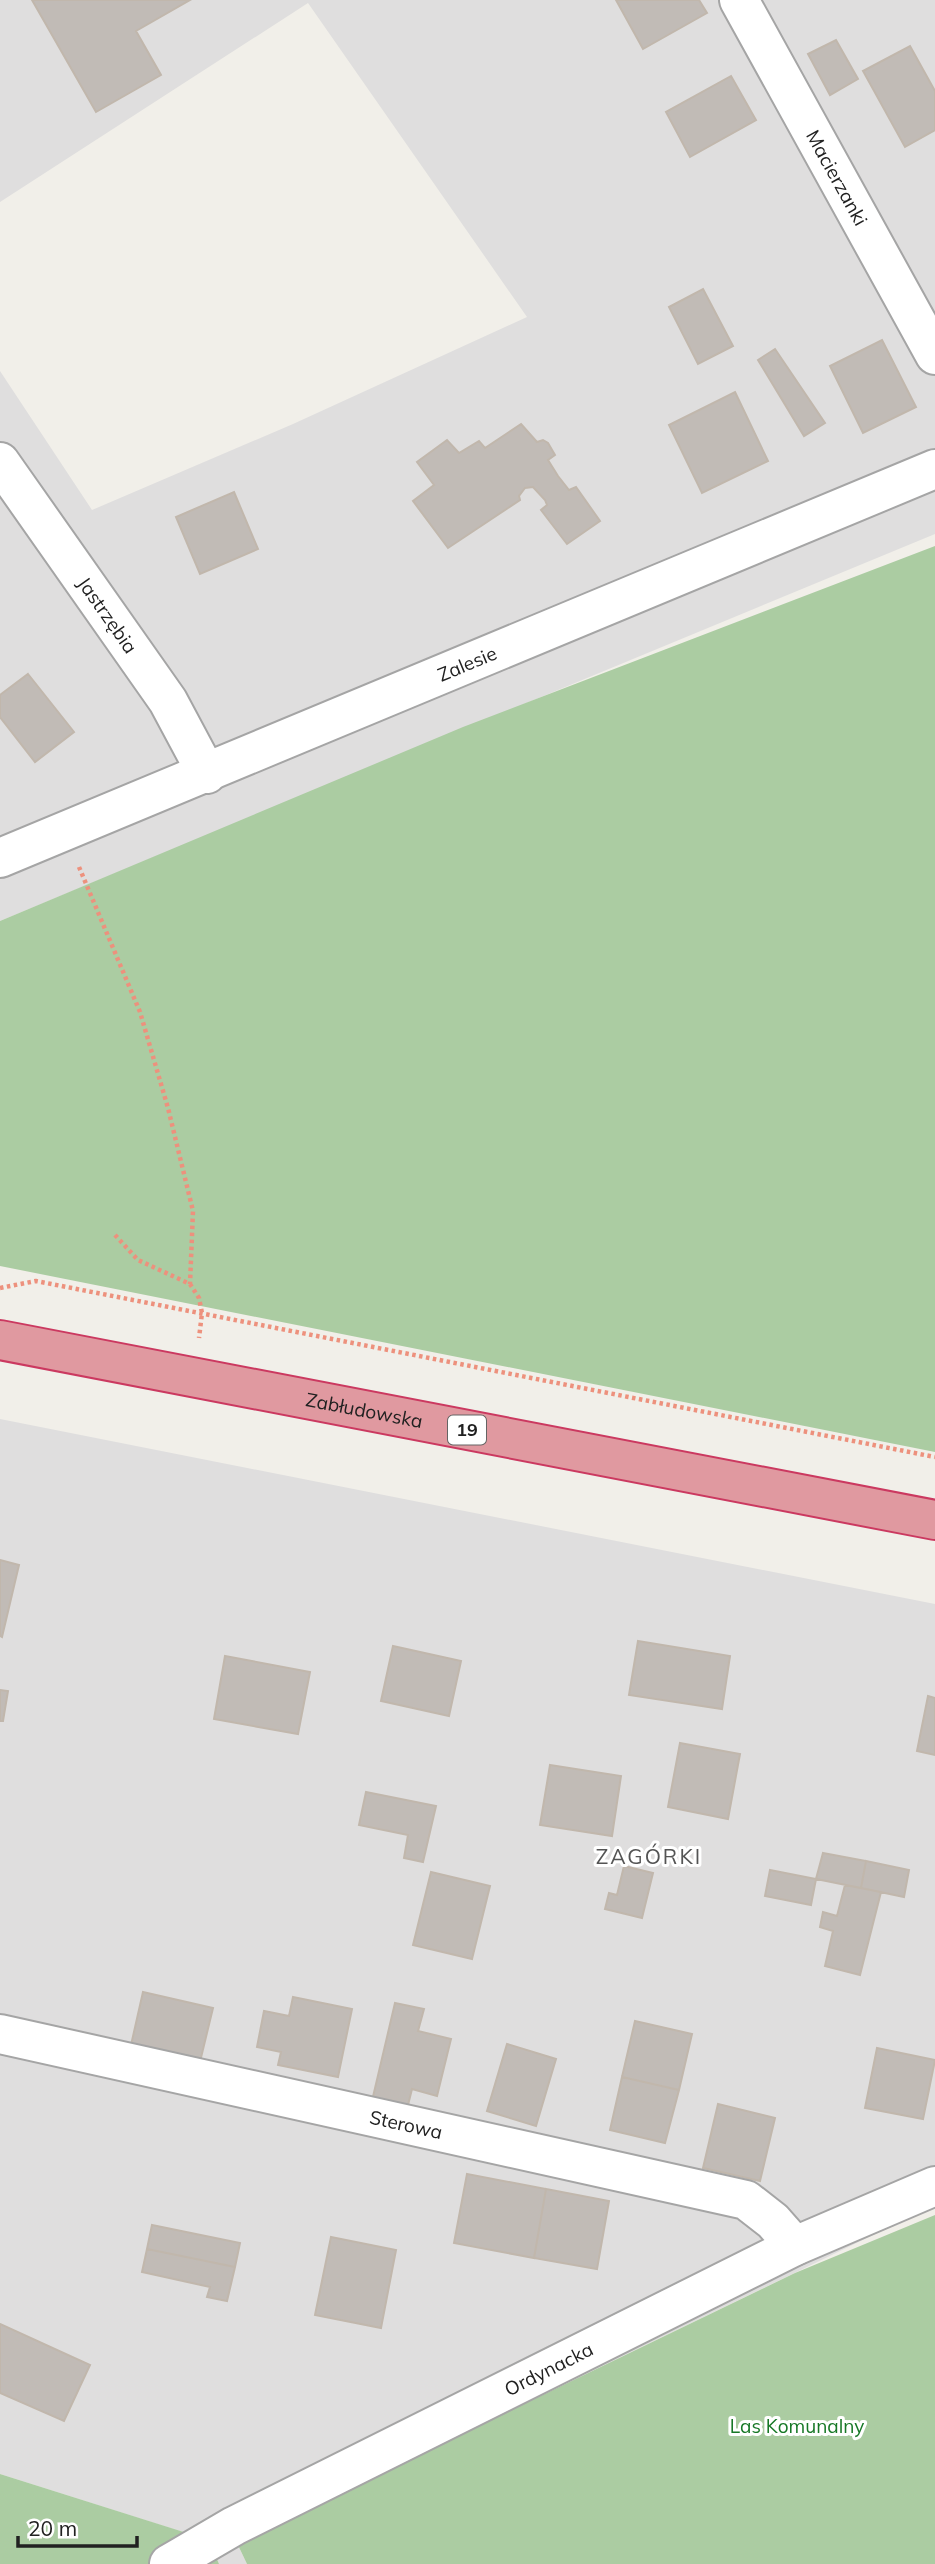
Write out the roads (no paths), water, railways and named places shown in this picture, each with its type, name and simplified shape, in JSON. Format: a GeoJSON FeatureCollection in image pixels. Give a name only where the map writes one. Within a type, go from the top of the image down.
{"type":"FeatureCollection","features":[{"type":"Feature","properties":{"kind":"highway","name":"Zabłudowska"},"geometry":{"type":"LineString","coordinates":[[0,1340],[935,1520]]}},
{"type":"Feature","properties":{"kind":"street","name":"Macierzanki"},"geometry":{"type":"LineString","coordinates":[[739,0],[935,355]]}},
{"type":"Feature","properties":{"kind":"street","name":"Jastrzębia"},"geometry":{"type":"LineString","coordinates":[[0,462],[168,701],[207,774]]}},
{"type":"Feature","properties":{"kind":"street","name":"Zalesie"},"geometry":{"type":"LineString","coordinates":[[0,858],[935,469]]}},
{"type":"Feature","properties":{"kind":"street","name":"Sterowa"},"geometry":{"type":"LineString","coordinates":[[0,2035],[746,2200],[773,2221],[795,2246]]}},
{"type":"Feature","properties":{"kind":"street","name":"Ordynacka"},"geometry":{"type":"LineString","coordinates":[[169,2564],[234,2526],[795,2246],[935,2186]]}},
{"type":"Feature","properties":{"kind":"district","name":"ZAGÓRKI"},"geometry":{"type":"Point","coordinates":[649,1857]}},
{"type":"Feature","properties":{"kind":"park label","name":"Las Komunalny"},"geometry":{"type":"Point","coordinates":[797,2426]}}]}
